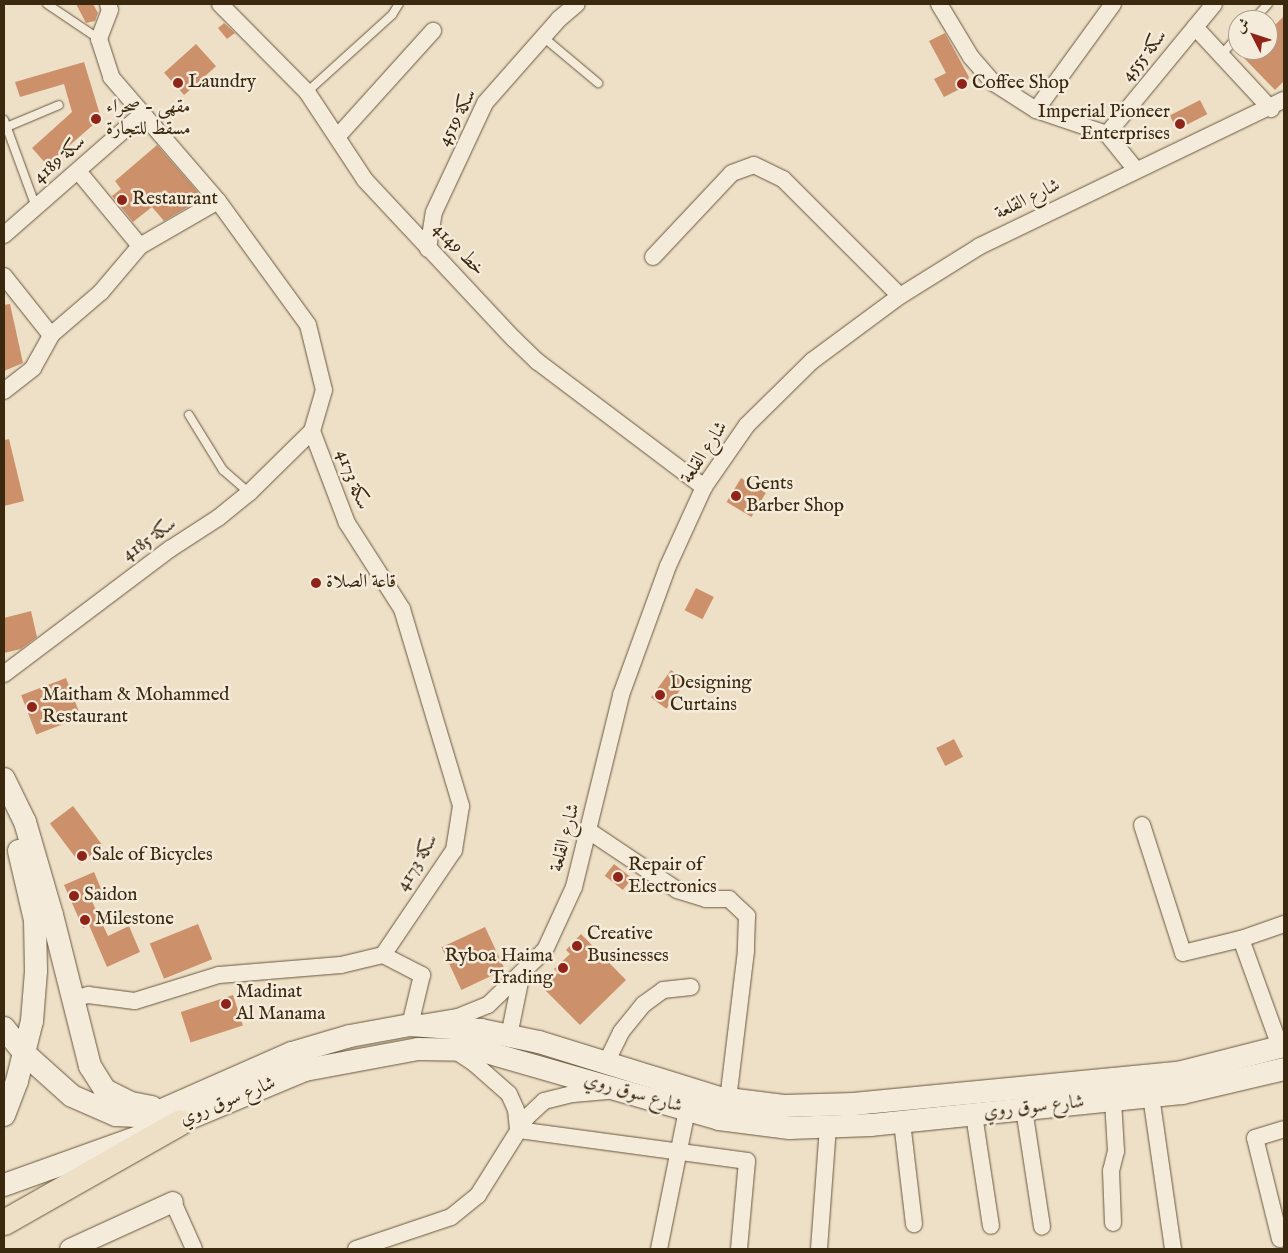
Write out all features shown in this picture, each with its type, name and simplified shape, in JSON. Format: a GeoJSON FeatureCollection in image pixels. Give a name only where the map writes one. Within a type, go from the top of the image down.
{"type":"FeatureCollection","features":[{"type":"Feature","properties":{"kind":"main road"},"geometry":{"type":"LineString","coordinates":[[4,780],[25,822],[52,914],[90,1066],[104,1090],[131,1103],[171,1116]]}},
{"type":"Feature","properties":{"kind":"main road"},"geometry":{"type":"LineString","coordinates":[[4,780],[35,920],[36,971],[32,1021],[4,1115]]}},
{"type":"Feature","properties":{"kind":"main road","name":"شارع سوق روي"},"geometry":{"type":"LineString","coordinates":[[4,1028],[24,1053],[72,1096],[116,1115],[137,1116],[171,1116],[292,1053],[350,1036],[410,1026],[481,1030],[606,1063],[728,1099],[784,1106],[864,1103],[1178,1073],[1283,1054]]}},
{"type":"Feature","properties":{"kind":"main road","name":"شارع سوق روي"},"geometry":{"type":"LineString","coordinates":[[4,1185],[171,1116],[305,1070],[418,1049],[479,1050],[687,1110],[719,1118],[773,1126],[828,1126],[902,1122],[1182,1093],[1283,1054]]}},
{"type":"Feature","properties":{"kind":"main road"},"geometry":{"type":"LineString","coordinates":[[4,1222],[171,1116]]}},
{"type":"Feature","properties":{"kind":"street"},"geometry":{"type":"LineString","coordinates":[[108,4],[110,10],[99,39],[111,78],[218,201],[308,324],[324,390],[312,431]]}},
{"type":"Feature","properties":{"kind":"street","name":"4149 خط"},"geometry":{"type":"LineString","coordinates":[[220,4],[307,92],[338,136],[365,180],[428,249],[538,362],[704,487]]}},
{"type":"Feature","properties":{"kind":"street","name":"سكة 4519"},"geometry":{"type":"LineString","coordinates":[[428,249],[434,212],[486,103],[544,37],[577,4]]}},
{"type":"Feature","properties":{"kind":"street"},"geometry":{"type":"LineString","coordinates":[[939,4],[971,57],[994,83],[1036,110],[1107,134],[1136,170]]}},
{"type":"Feature","properties":{"kind":"street"},"geometry":{"type":"LineString","coordinates":[[1036,110],[1113,4]]}},
{"type":"Feature","properties":{"kind":"street","name":"سكة 4555"},"geometry":{"type":"LineString","coordinates":[[1107,134],[1214,4]]}},
{"type":"Feature","properties":{"kind":"street"},"geometry":{"type":"LineString","coordinates":[[1195,27],[1278,104]]}},
{"type":"Feature","properties":{"kind":"street"},"geometry":{"type":"LineString","coordinates":[[338,136],[433,31]]}},
{"type":"Feature","properties":{"kind":"street","name":"شارع القلعة"},"geometry":{"type":"LineString","coordinates":[[410,1026],[458,1017],[488,1004],[545,950],[574,887],[590,831],[621,695],[668,566],[704,487],[747,425],[812,361],[900,296],[980,246],[1136,170],[1278,104]]}},
{"type":"Feature","properties":{"kind":"street","name":"سكة 4189"},"geometry":{"type":"LineString","coordinates":[[4,235],[142,114]]}},
{"type":"Feature","properties":{"kind":"street"},"geometry":{"type":"LineString","coordinates":[[653,257],[732,173],[754,165],[783,179],[900,296]]}},
{"type":"Feature","properties":{"kind":"street"},"geometry":{"type":"LineString","coordinates":[[78,170],[140,246]]}},
{"type":"Feature","properties":{"kind":"street"},"geometry":{"type":"LineString","coordinates":[[4,391],[32,368],[51,335],[101,292],[140,246],[218,201]]}},
{"type":"Feature","properties":{"kind":"street"},"geometry":{"type":"LineString","coordinates":[[4,276],[51,335]]}},
{"type":"Feature","properties":{"kind":"street","name":"سكة 4185"},"geometry":{"type":"LineString","coordinates":[[4,674],[249,493],[312,431]]}},
{"type":"Feature","properties":{"kind":"street","name":"سكة 4173"},"geometry":{"type":"LineString","coordinates":[[312,431],[347,523],[402,609],[461,806],[454,850],[383,956]]}},
{"type":"Feature","properties":{"kind":"street"},"geometry":{"type":"LineString","coordinates":[[1142,825],[1183,953],[1241,939],[1284,924]]}},
{"type":"Feature","properties":{"kind":"street"},"geometry":{"type":"LineString","coordinates":[[590,831],[677,890],[706,899],[729,899],[747,916],[746,951],[728,1099]]}},
{"type":"Feature","properties":{"kind":"street"},"geometry":{"type":"LineString","coordinates":[[1241,939],[1283,1054]]}},
{"type":"Feature","properties":{"kind":"street"},"geometry":{"type":"LineString","coordinates":[[73,999],[88,995],[135,1001],[219,975],[341,965],[383,956],[422,975],[410,1026]]}},
{"type":"Feature","properties":{"kind":"street"},"geometry":{"type":"LineString","coordinates":[[509,1036],[522,972]]}},
{"type":"Feature","properties":{"kind":"street"},"geometry":{"type":"LineString","coordinates":[[606,1063],[621,1032],[644,1004],[663,990],[691,987]]}},
{"type":"Feature","properties":{"kind":"street"},"geometry":{"type":"LineString","coordinates":[[453,1050],[476,1064],[509,1094],[516,1110],[518,1130]]}},
{"type":"Feature","properties":{"kind":"street"},"geometry":{"type":"LineString","coordinates":[[356,1249],[450,1217],[478,1194],[527,1116],[544,1100],[573,1094],[622,1091]]}},
{"type":"Feature","properties":{"kind":"street"},"geometry":{"type":"LineString","coordinates":[[1151,1096],[1173,1249]]}},
{"type":"Feature","properties":{"kind":"street"},"geometry":{"type":"LineString","coordinates":[[1113,1100],[1116,1150],[1111,1171],[1113,1223]]}},
{"type":"Feature","properties":{"kind":"street"},"geometry":{"type":"LineString","coordinates":[[1024,1109],[1042,1227]]}},
{"type":"Feature","properties":{"kind":"street"},"geometry":{"type":"LineString","coordinates":[[659,1249],[687,1110]]}},
{"type":"Feature","properties":{"kind":"street"},"geometry":{"type":"LineString","coordinates":[[974,1114],[991,1226]]}},
{"type":"Feature","properties":{"kind":"street"},"geometry":{"type":"LineString","coordinates":[[902,1122],[914,1224]]}},
{"type":"Feature","properties":{"kind":"street"},"geometry":{"type":"LineString","coordinates":[[819,1249],[828,1126]]}},
{"type":"Feature","properties":{"kind":"street"},"geometry":{"type":"LineString","coordinates":[[1280,1239],[1256,1138],[1284,1129]]}},
{"type":"Feature","properties":{"kind":"street"},"geometry":{"type":"LineString","coordinates":[[518,1130],[747,1162],[738,1249]]}},
{"type":"Feature","properties":{"kind":"street"},"geometry":{"type":"LineString","coordinates":[[70,1249],[173,1202],[194,1249]]}},
{"type":"Feature","properties":{"kind":"lane"},"geometry":{"type":"LineString","coordinates":[[47,4],[99,39]]}},
{"type":"Feature","properties":{"kind":"lane"},"geometry":{"type":"LineString","coordinates":[[307,92],[392,15],[399,4]]}},
{"type":"Feature","properties":{"kind":"lane"},"geometry":{"type":"LineString","coordinates":[[544,37],[598,83]]}},
{"type":"Feature","properties":{"kind":"lane"},"geometry":{"type":"LineString","coordinates":[[1222,54],[1228,47]]}},
{"type":"Feature","properties":{"kind":"lane"},"geometry":{"type":"LineString","coordinates":[[36,207],[6,123],[59,105]]}},
{"type":"Feature","properties":{"kind":"lane"},"geometry":{"type":"LineString","coordinates":[[189,415],[223,470],[249,493]]}},
{"type":"Feature","properties":{"kind":"building"},"geometry":{"type":"Polygon","coordinates":[[[76,4],[93,4],[98,13],[95,21],[86,23],[76,4]]]}},
{"type":"Feature","properties":{"kind":"building"},"geometry":{"type":"Polygon","coordinates":[[[1284,16],[1284,81],[1275,90],[1246,60],[1278,60],[1278,22],[1284,16]]]}},
{"type":"Feature","properties":{"kind":"building"},"geometry":{"type":"Polygon","coordinates":[[[224,23],[235,33],[227,39],[218,28],[224,23]]]}},
{"type":"Feature","properties":{"kind":"building"},"geometry":{"type":"Polygon","coordinates":[[[945,33],[969,77],[966,86],[944,97],[934,79],[946,73],[929,41],[945,33]]]}},
{"type":"Feature","properties":{"kind":"building"},"geometry":{"type":"Polygon","coordinates":[[[196,44],[216,66],[184,95],[164,73],[196,44]]]}},
{"type":"Feature","properties":{"kind":"building"},"geometry":{"type":"Polygon","coordinates":[[[84,62],[101,118],[47,165],[32,148],[72,112],[64,84],[20,97],[15,82],[84,62]]]}},
{"type":"Feature","properties":{"kind":"building"},"geometry":{"type":"Polygon","coordinates":[[[1200,100],[1207,114],[1177,130],[1170,115],[1200,100]]]}},
{"type":"Feature","properties":{"kind":"building"},"geometry":{"type":"Polygon","coordinates":[[[157,145],[203,198],[164,221],[152,207],[133,222],[112,196],[121,189],[115,181],[157,145]]]}},
{"type":"Feature","properties":{"kind":"building"},"geometry":{"type":"Polygon","coordinates":[[[10,304],[23,363],[4,371],[4,305],[10,304]]]}},
{"type":"Feature","properties":{"kind":"building"},"geometry":{"type":"Polygon","coordinates":[[[9,439],[24,501],[4,506],[4,440],[9,439]]]}},
{"type":"Feature","properties":{"kind":"building"},"geometry":{"type":"Polygon","coordinates":[[[741,478],[766,493],[751,517],[727,502],[741,478]]]}},
{"type":"Feature","properties":{"kind":"building"},"geometry":{"type":"Polygon","coordinates":[[[696,588],[714,597],[702,619],[685,610],[696,588]]]}},
{"type":"Feature","properties":{"kind":"building"},"geometry":{"type":"Polygon","coordinates":[[[31,611],[37,637],[21,649],[4,653],[4,618],[31,611]]]}},
{"type":"Feature","properties":{"kind":"building"},"geometry":{"type":"Polygon","coordinates":[[[671,670],[686,681],[666,709],[651,698],[671,670]]]}},
{"type":"Feature","properties":{"kind":"building"},"geometry":{"type":"Polygon","coordinates":[[[66,678],[81,717],[36,734],[21,695],[66,678]]]}},
{"type":"Feature","properties":{"kind":"building"},"geometry":{"type":"Polygon","coordinates":[[[954,739],[963,757],[945,766],[936,748],[954,739]]]}},
{"type":"Feature","properties":{"kind":"building"},"geometry":{"type":"Polygon","coordinates":[[[73,806],[103,846],[80,863],[50,823],[73,806]]]}},
{"type":"Feature","properties":{"kind":"building","name":"Repair of Electronics"},"geometry":{"type":"Polygon","coordinates":[[[614,864],[632,878],[623,890],[605,876],[614,864]]]}},
{"type":"Feature","properties":{"kind":"building"},"geometry":{"type":"Polygon","coordinates":[[[94,872],[102,891],[90,897],[108,936],[129,926],[140,952],[107,967],[89,925],[83,928],[64,885],[94,872]]]}},
{"type":"Feature","properties":{"kind":"building"},"geometry":{"type":"Polygon","coordinates":[[[198,924],[212,959],[164,979],[150,943],[198,924]]]}},
{"type":"Feature","properties":{"kind":"building"},"geometry":{"type":"Polygon","coordinates":[[[485,927],[505,970],[461,990],[441,947],[485,927]]]}},
{"type":"Feature","properties":{"kind":"building"},"geometry":{"type":"Polygon","coordinates":[[[581,934],[626,980],[580,1025],[543,988],[558,973],[554,969],[570,954],[566,950],[581,934]]]}},
{"type":"Feature","properties":{"kind":"building"},"geometry":{"type":"Polygon","coordinates":[[[233,995],[243,1025],[191,1042],[181,1012],[233,995]]]}},
{"type":"Feature","properties":{"kind":"place","name":"Laundry"},"geometry":{"type":"Point","coordinates":[178,83]}},
{"type":"Feature","properties":{"kind":"place","name":"Coffee Shop"},"geometry":{"type":"Point","coordinates":[962,84]}},
{"type":"Feature","properties":{"kind":"place","name":"مقهى - صحراء مسقط للتجارة"},"geometry":{"type":"Point","coordinates":[96,119]}},
{"type":"Feature","properties":{"kind":"place","name":"Imperial Pioneer Enterprises"},"geometry":{"type":"Point","coordinates":[1180,124]}},
{"type":"Feature","properties":{"kind":"place","name":"Restaurant"},"geometry":{"type":"Point","coordinates":[122,200]}},
{"type":"Feature","properties":{"kind":"place","name":"Gents Barber Shop"},"geometry":{"type":"Point","coordinates":[736,496]}},
{"type":"Feature","properties":{"kind":"place","name":"قاعة الصلاة"},"geometry":{"type":"Point","coordinates":[316,583]}},
{"type":"Feature","properties":{"kind":"place","name":"Designing Curtains"},"geometry":{"type":"Point","coordinates":[660,695]}},
{"type":"Feature","properties":{"kind":"place","name":"Maitham & Mohammed Restaurant"},"geometry":{"type":"Point","coordinates":[32,707]}},
{"type":"Feature","properties":{"kind":"place","name":"Sale of Bicycles"},"geometry":{"type":"Point","coordinates":[82,856]}},
{"type":"Feature","properties":{"kind":"place","name":"Repair of Electronics"},"geometry":{"type":"Point","coordinates":[618,877]}},
{"type":"Feature","properties":{"kind":"place","name":"Saidon"},"geometry":{"type":"Point","coordinates":[74,896]}},
{"type":"Feature","properties":{"kind":"place","name":"Milestone"},"geometry":{"type":"Point","coordinates":[85,920]}},
{"type":"Feature","properties":{"kind":"place","name":"Creative Businesses"},"geometry":{"type":"Point","coordinates":[577,946]}},
{"type":"Feature","properties":{"kind":"place","name":"Ryboa Haima Trading"},"geometry":{"type":"Point","coordinates":[563,968]}},
{"type":"Feature","properties":{"kind":"place","name":"Madinat Al Manama"},"geometry":{"type":"Point","coordinates":[226,1004]}}]}
